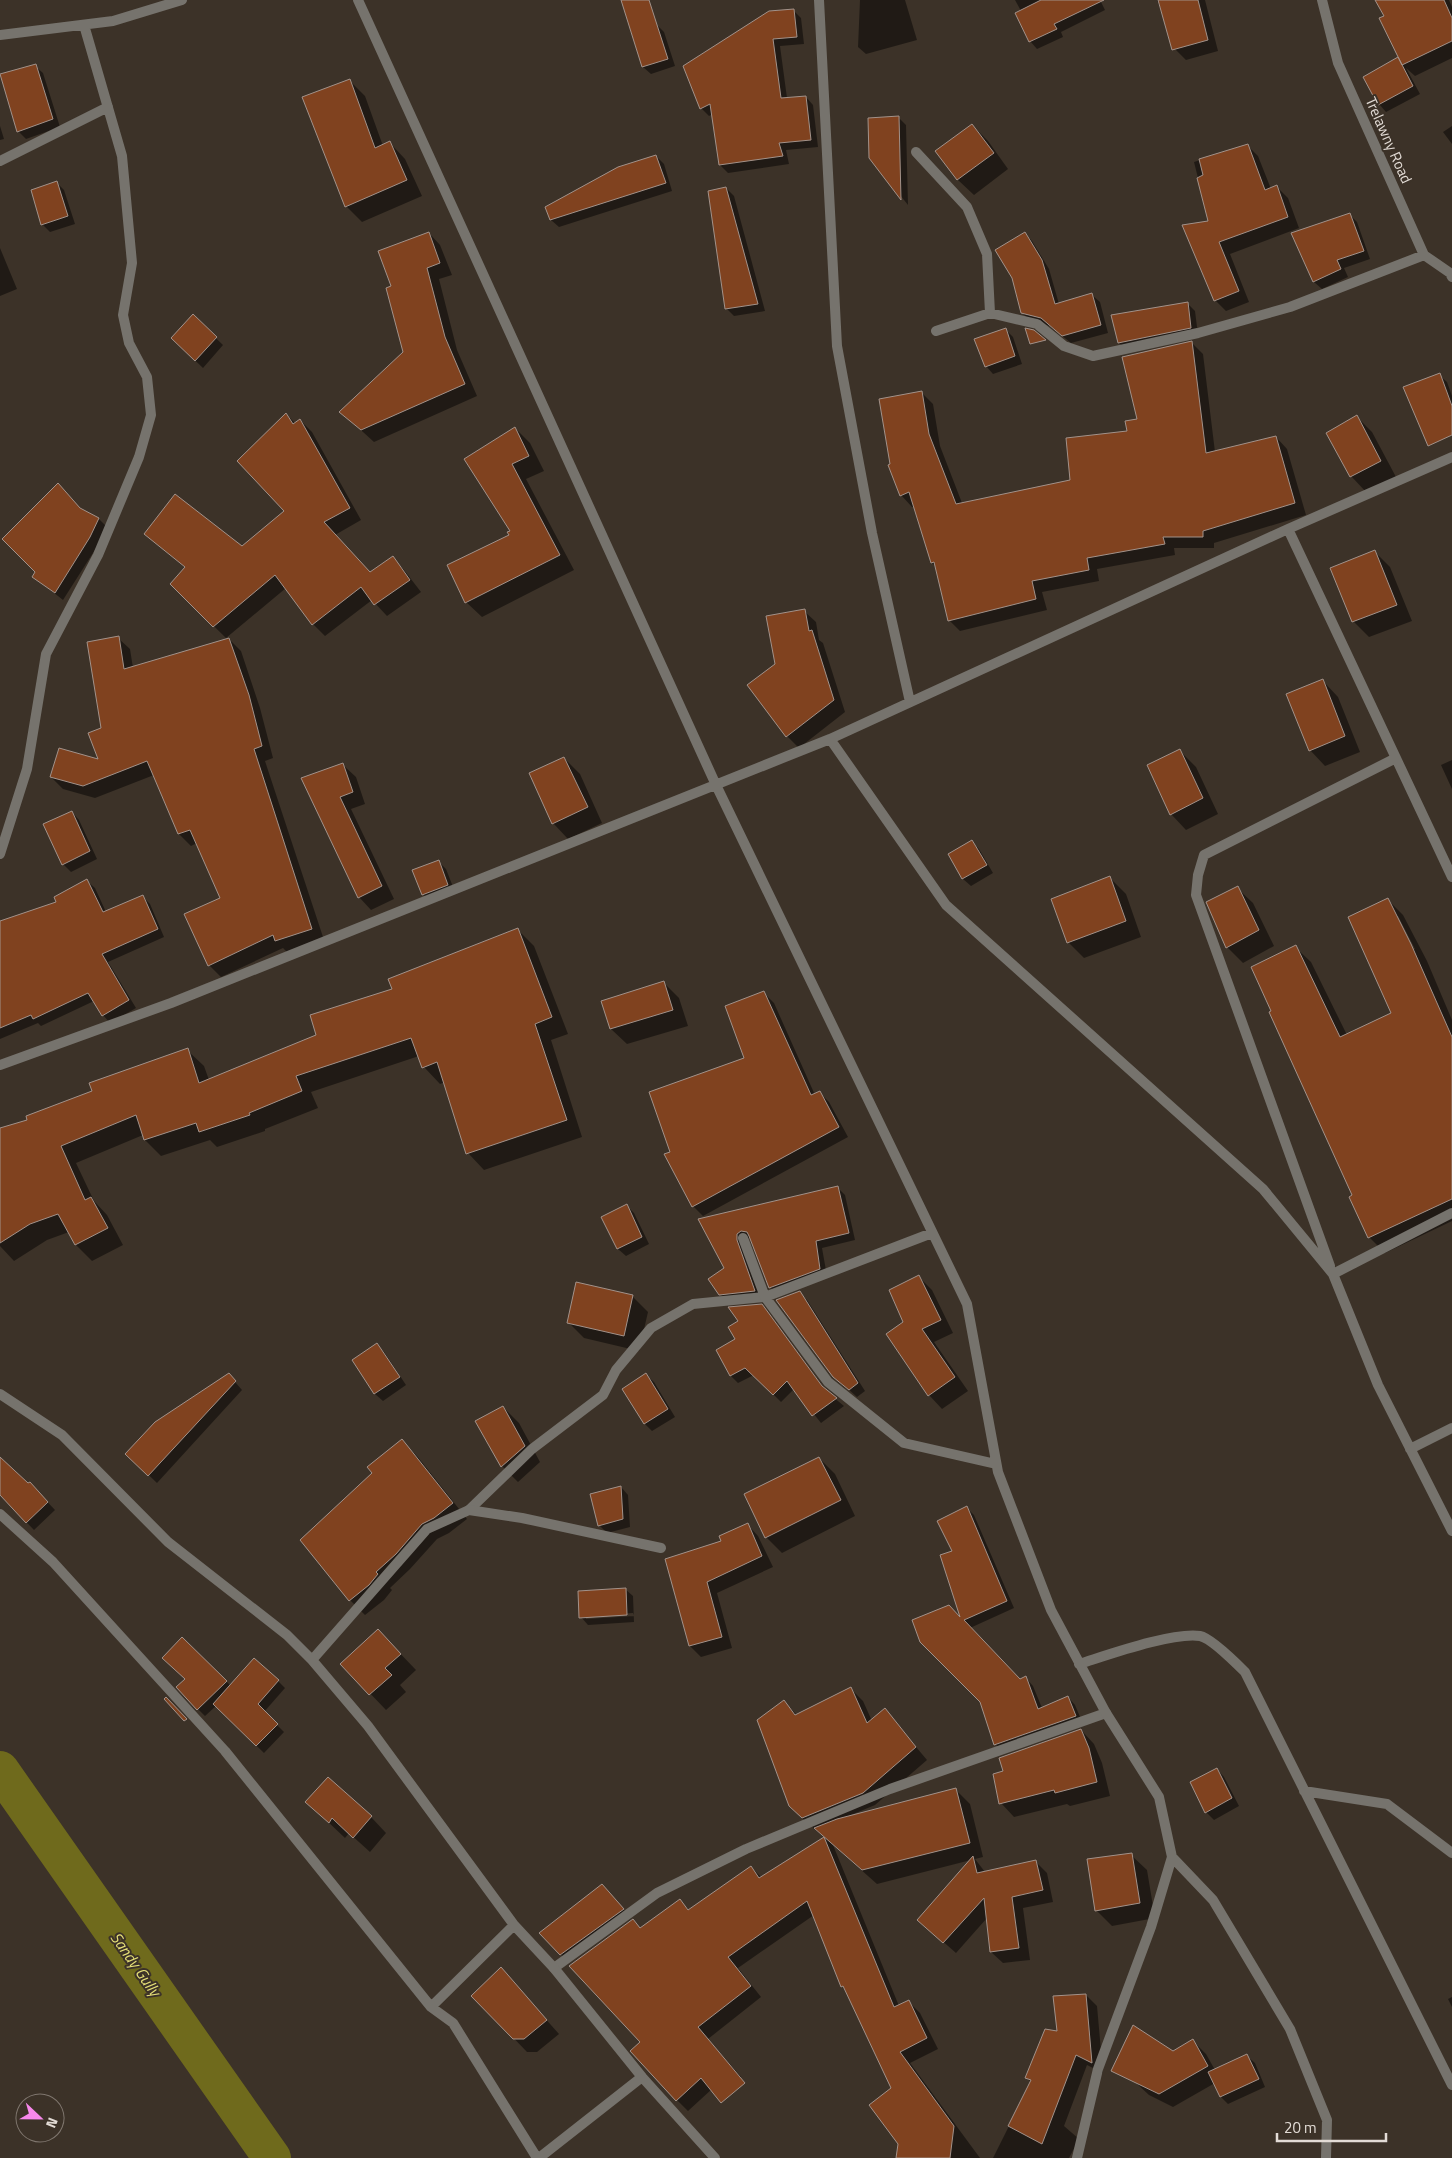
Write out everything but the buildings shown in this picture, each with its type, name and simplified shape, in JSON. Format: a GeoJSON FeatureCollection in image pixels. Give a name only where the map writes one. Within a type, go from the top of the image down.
{"type":"FeatureCollection","features":[{"type":"Feature","properties":{"kind":"street"},"geometry":{"type":"LineString","coordinates":[[0,35],[113,21],[182,0]]}},
{"type":"Feature","properties":{"kind":"street"},"geometry":{"type":"LineString","coordinates":[[358,0],[716,784],[967,1304],[998,1472],[1051,1610],[1106,1713],[1159,1798],[1172,1857],[1150,1927],[1098,2069],[1077,2158]]}},
{"type":"Feature","properties":{"kind":"street"},"geometry":{"type":"LineString","coordinates":[[819,0],[837,346],[872,534],[910,702]]}},
{"type":"Feature","properties":{"kind":"street","name":"Trelawny Road"},"geometry":{"type":"LineString","coordinates":[[1322,0],[1338,63],[1424,255]]}},
{"type":"Feature","properties":{"kind":"street"},"geometry":{"type":"LineString","coordinates":[[0,854],[27,769],[46,654],[98,555],[139,458],[151,415],[147,377],[129,343],[123,315],[132,263],[122,156],[84,25]]}},
{"type":"Feature","properties":{"kind":"street"},"geometry":{"type":"LineString","coordinates":[[0,161],[108,107]]}},
{"type":"Feature","properties":{"kind":"street"},"geometry":{"type":"LineString","coordinates":[[916,152],[967,207],[987,254],[990,313]]}},
{"type":"Feature","properties":{"kind":"street"},"geometry":{"type":"LineString","coordinates":[[936,332],[990,313],[1037,324],[1064,346],[1093,356],[1198,333],[1290,307],[1424,255],[1450,273],[1452,277]]}},
{"type":"Feature","properties":{"kind":"street"},"geometry":{"type":"LineString","coordinates":[[0,1065],[170,1003],[830,739],[1288,529],[1452,457]]}},
{"type":"Feature","properties":{"kind":"street"},"geometry":{"type":"LineString","coordinates":[[1288,529],[1452,877]]}},
{"type":"Feature","properties":{"kind":"street"},"geometry":{"type":"LineString","coordinates":[[830,739],[946,905],[1263,1189],[1333,1274]]}},
{"type":"Feature","properties":{"kind":"street"},"geometry":{"type":"LineString","coordinates":[[1396,758],[1204,856],[1198,875],[1196,895],[1333,1274],[1378,1385],[1452,1531]]}},
{"type":"Feature","properties":{"kind":"street"},"geometry":{"type":"LineString","coordinates":[[1333,1274],[1452,1213]]}},
{"type":"Feature","properties":{"kind":"street"},"geometry":{"type":"LineString","coordinates":[[312,1660],[427,1529],[469,1510],[532,1449],[603,1395],[616,1370],[651,1328],[693,1304],[765,1298],[932,1233]]}},
{"type":"Feature","properties":{"kind":"street"},"geometry":{"type":"LineString","coordinates":[[743,1238],[765,1298],[828,1382],[904,1442],[996,1464]]}},
{"type":"Feature","properties":{"kind":"street"},"geometry":{"type":"LineString","coordinates":[[0,1394],[62,1435],[168,1542],[286,1634],[312,1660],[368,1726],[514,1925],[554,1968],[642,2077],[715,2158]]}},
{"type":"Feature","properties":{"kind":"street"},"geometry":{"type":"LineString","coordinates":[[1410,1449],[1452,1428]]}},
{"type":"Feature","properties":{"kind":"street"},"geometry":{"type":"LineString","coordinates":[[469,1510],[522,1518],[661,1548]]}},
{"type":"Feature","properties":{"kind":"street"},"geometry":{"type":"LineString","coordinates":[[0,1514],[53,1562],[225,1751],[431,2007],[453,2023],[538,2158],[642,2077]]}},
{"type":"Feature","properties":{"kind":"street"},"geometry":{"type":"LineString","coordinates":[[1079,1664],[1129,1648],[1176,1638],[1201,1636],[1225,1652],[1245,1672],[1452,2085]]}},
{"type":"Feature","properties":{"kind":"street"},"geometry":{"type":"LineString","coordinates":[[554,1968],[657,1893],[746,1849],[890,1789],[1106,1713]]}},
{"type":"Feature","properties":{"kind":"street"},"geometry":{"type":"LineString","coordinates":[[1304,1791],[1387,1804],[1452,1853]]}},
{"type":"Feature","properties":{"kind":"street"},"geometry":{"type":"LineString","coordinates":[[1172,1857],[1213,1900],[1290,2029],[1328,2120],[1326,2158]]}},
{"type":"Feature","properties":{"kind":"street"},"geometry":{"type":"LineString","coordinates":[[431,2007],[514,1925]]}},
{"type":"Feature","properties":{"kind":"waterway","name":"Sandy Gully"},"geometry":{"type":"LineString","coordinates":[[0,1770],[272,2158]]}}]}
